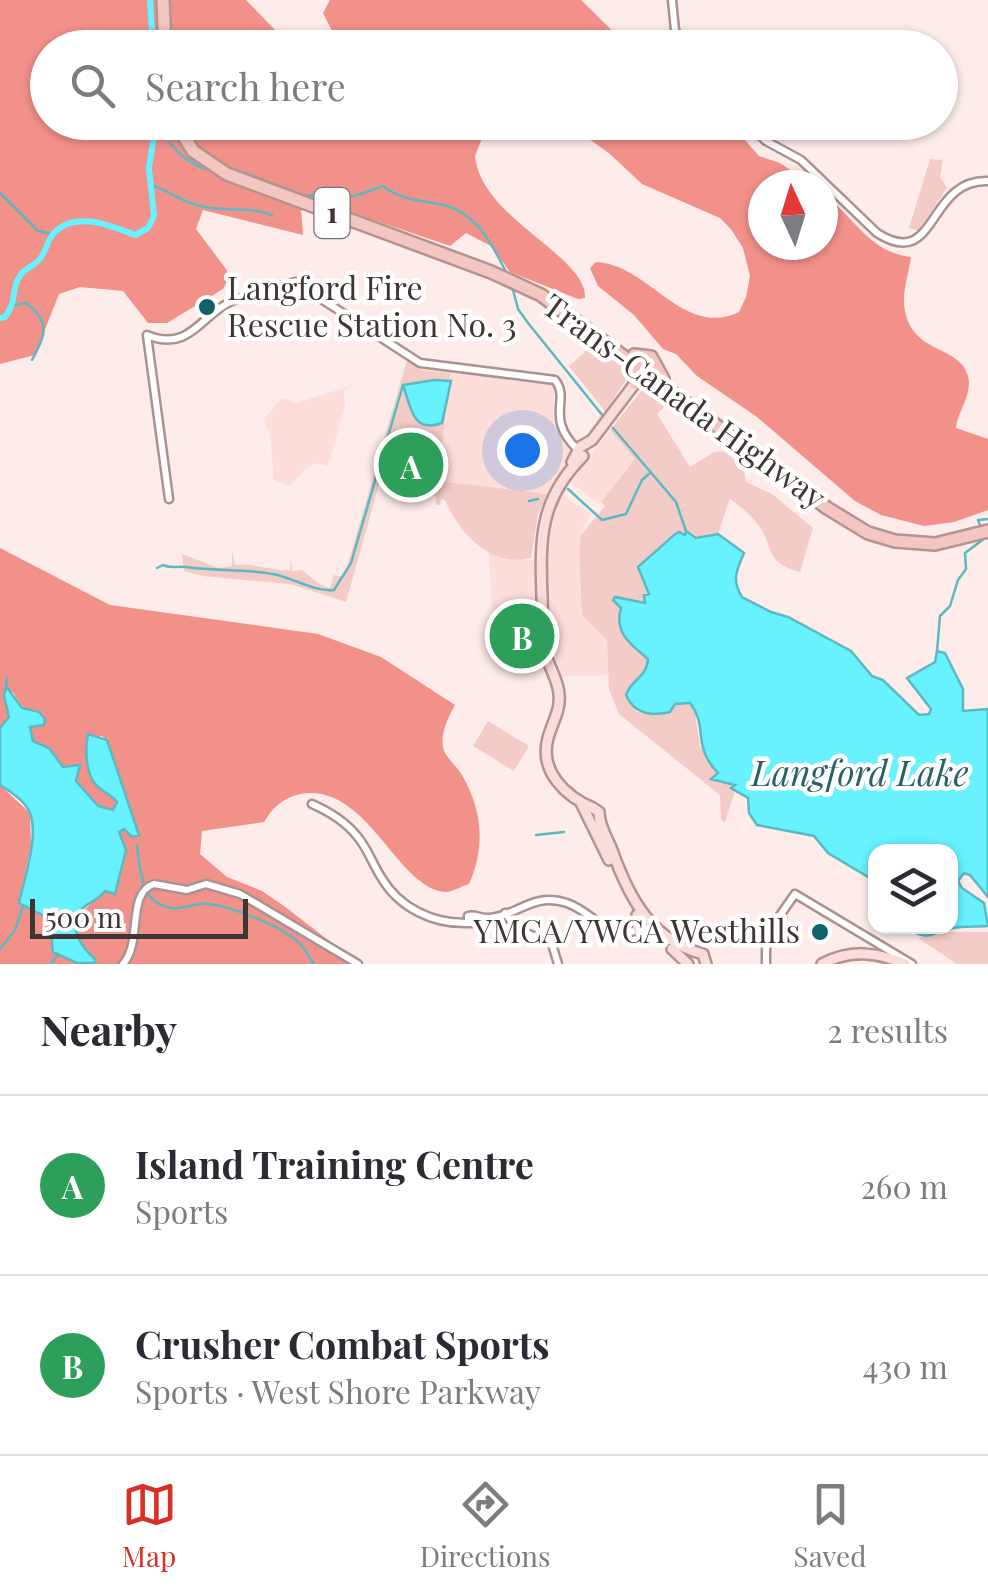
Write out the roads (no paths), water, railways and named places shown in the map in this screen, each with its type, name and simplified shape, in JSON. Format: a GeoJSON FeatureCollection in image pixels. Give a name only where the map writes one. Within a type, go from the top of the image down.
{"type":"FeatureCollection","features":[{"type":"Feature","properties":{"kind":"highway"},"geometry":{"type":"LineString","coordinates":[[163,1],[165,30]]}},
{"type":"Feature","properties":{"kind":"highway","name":"Trans-Canada Highway"},"geometry":{"type":"LineString","coordinates":[[187,140],[193,151],[227,174],[507,278],[557,305],[633,359]]}},
{"type":"Feature","properties":{"kind":"highway","name":"Trans-Canada Highway"},"geometry":{"type":"LineString","coordinates":[[190,140],[199,152],[226,170],[541,290],[585,316],[633,359]]}},
{"type":"Feature","properties":{"kind":"highway"},"geometry":{"type":"LineString","coordinates":[[435,247],[507,278]]}},
{"type":"Feature","properties":{"kind":"highway"},"geometry":{"type":"LineString","coordinates":[[598,335],[644,373],[660,381]]}},
{"type":"Feature","properties":{"kind":"highway"},"geometry":{"type":"LineString","coordinates":[[633,359],[636,373],[644,373]]}},
{"type":"Feature","properties":{"kind":"highway"},"geometry":{"type":"LineString","coordinates":[[633,359],[649,381],[660,381]]}},
{"type":"Feature","properties":{"kind":"highway","name":"Trans-Canada Highway"},"geometry":{"type":"LineString","coordinates":[[660,381],[827,508],[868,533],[922,544],[949,542],[988,528]]}},
{"type":"Feature","properties":{"kind":"main road"},"geometry":{"type":"LineString","coordinates":[[560,484],[644,373]]}},
{"type":"Feature","properties":{"kind":"main road"},"geometry":{"type":"LineString","coordinates":[[644,373],[560,484],[544,522],[540,647],[554,689],[555,716],[546,747],[548,768],[557,782],[592,814],[644,925],[674,944],[703,954],[708,963]]}},
{"type":"Feature","properties":{"kind":"main road"},"geometry":{"type":"LineString","coordinates":[[592,814],[621,888],[644,925],[687,964],[695,952]]}},
{"type":"Feature","properties":{"kind":"main road"},"geometry":{"type":"LineString","coordinates":[[822,964],[859,953],[908,964]]}},
{"type":"Feature","properties":{"kind":"main road"},"geometry":{"type":"LineString","coordinates":[[834,964],[855,959],[890,964]]}},
{"type":"Feature","properties":{"kind":"street"},"geometry":{"type":"LineString","coordinates":[[670,0],[672,30]]}},
{"type":"Feature","properties":{"kind":"street"},"geometry":{"type":"LineString","coordinates":[[765,140],[801,160],[877,234],[890,240],[905,242],[920,236],[929,229],[944,200],[955,189],[971,182],[988,181]]}},
{"type":"Feature","properties":{"kind":"street"},"geometry":{"type":"LineString","coordinates":[[146,345],[150,340],[189,334],[234,300],[300,283],[420,363],[555,380],[561,389],[558,422],[565,435],[584,451]]}},
{"type":"Feature","properties":{"kind":"street"},"geometry":{"type":"LineString","coordinates":[[158,339],[147,335],[146,345],[169,499]]}},
{"type":"Feature","properties":{"kind":"street"},"geometry":{"type":"LineString","coordinates":[[312,804],[352,830],[383,881],[402,902],[425,916],[458,923],[506,914],[530,902],[556,901],[577,908],[616,934],[626,935],[644,925]]}},
{"type":"Feature","properties":{"kind":"street"},"geometry":{"type":"LineString","coordinates":[[123,964],[134,946],[137,902],[147,885],[187,890],[206,884],[250,898],[358,964]]}},
{"type":"Feature","properties":{"kind":"street"},"geometry":{"type":"LineString","coordinates":[[766,964],[769,940],[795,894],[908,964]]}},
{"type":"Feature","properties":{"kind":"street"},"geometry":{"type":"LineString","coordinates":[[506,914],[517,929],[552,944],[558,964]]}},
{"type":"Feature","properties":{"kind":"water"},"geometry":{"type":"Polygon","coordinates":[[[451,381],[442,423],[424,425],[414,416],[403,385],[451,381]]]}},
{"type":"Feature","properties":{"kind":"water","name":"Langford Lake"},"geometry":{"type":"Polygon","coordinates":[[[686,531],[696,538],[718,534],[744,553],[736,580],[742,597],[851,651],[872,676],[883,680],[919,715],[929,714],[931,709],[907,678],[935,662],[937,651],[945,653],[963,689],[963,711],[988,709],[988,897],[970,875],[964,873],[958,881],[958,844],[868,844],[868,877],[828,853],[814,836],[757,825],[749,813],[748,798],[731,788],[735,785],[711,779],[718,773],[705,754],[699,720],[690,703],[675,704],[670,712],[656,714],[638,710],[629,701],[628,690],[645,670],[648,659],[625,637],[619,617],[621,608],[613,600],[615,597],[645,603],[644,595],[649,594],[638,567],[674,535],[685,535],[686,531]]]}},
{"type":"Feature","properties":{"kind":"water"},"geometry":{"type":"Polygon","coordinates":[[[6,686],[22,708],[39,712],[45,719],[44,725],[30,727],[33,741],[49,748],[63,767],[80,765],[76,781],[98,806],[113,810],[117,802],[93,781],[87,761],[88,734],[107,740],[139,835],[132,837],[124,829],[119,832],[126,850],[115,894],[105,891],[78,914],[77,935],[96,960],[94,963],[77,963],[53,952],[50,919],[19,903],[32,846],[32,823],[25,805],[0,785],[0,728],[9,717],[6,686]]]}},
{"type":"Feature","properties":{"kind":"water","name":"Langford Lake"},"geometry":{"type":"Polygon","coordinates":[[[958,881],[984,903],[988,926],[958,928],[958,881]]]}},
{"type":"Feature","properties":{"kind":"waterway"},"geometry":{"type":"LineString","coordinates":[[150,0],[152,30]]}},
{"type":"Feature","properties":{"kind":"waterway"},"geometry":{"type":"LineString","coordinates":[[0,318],[5,317],[11,306],[19,277],[39,260],[52,236],[63,226],[93,222],[135,235],[148,228],[154,216],[149,168],[153,140]]}},
{"type":"Feature","properties":{"kind":"waterway"},"geometry":{"type":"LineString","coordinates":[[168,140],[196,165],[214,171]]}},
{"type":"Feature","properties":{"kind":"waterway"},"geometry":{"type":"LineString","coordinates":[[227,169],[305,196],[355,196],[383,186],[405,197],[456,209],[483,232],[507,274]]}},
{"type":"Feature","properties":{"kind":"waterway"},"geometry":{"type":"LineString","coordinates":[[151,185],[197,205],[272,215]]}},
{"type":"Feature","properties":{"kind":"waterway"},"geometry":{"type":"LineString","coordinates":[[0,193],[38,231],[52,234]]}},
{"type":"Feature","properties":{"kind":"waterway"},"geometry":{"type":"LineString","coordinates":[[512,286],[518,309],[603,416]]}},
{"type":"Feature","properties":{"kind":"waterway"},"geometry":{"type":"LineString","coordinates":[[14,305],[26,303],[43,323],[43,336],[32,360]]}},
{"type":"Feature","properties":{"kind":"waterway"},"geometry":{"type":"LineString","coordinates":[[157,568],[163,565],[262,572],[334,590],[351,563],[403,385]]}},
{"type":"Feature","properties":{"kind":"waterway"},"geometry":{"type":"LineString","coordinates":[[613,428],[676,502],[686,531]]}},
{"type":"Feature","properties":{"kind":"waterway"},"geometry":{"type":"LineString","coordinates":[[568,489],[602,520],[626,514],[642,480],[649,474]]}},
{"type":"Feature","properties":{"kind":"waterway"},"geometry":{"type":"LineString","coordinates":[[529,501],[538,499]]}},
{"type":"Feature","properties":{"kind":"waterway"},"geometry":{"type":"LineString","coordinates":[[980,525],[978,520],[988,519]]}},
{"type":"Feature","properties":{"kind":"waterway"},"geometry":{"type":"LineString","coordinates":[[937,651],[940,616],[950,606],[966,569],[965,553],[985,538]]}},
{"type":"Feature","properties":{"kind":"waterway"},"geometry":{"type":"LineString","coordinates":[[6,686],[7,678]]}},
{"type":"Feature","properties":{"kind":"waterway"},"geometry":{"type":"LineString","coordinates":[[536,835],[564,832]]}},
{"type":"Feature","properties":{"kind":"waterway"},"geometry":{"type":"LineString","coordinates":[[137,845],[141,874],[153,900],[176,908],[209,904],[244,914],[293,938],[314,964]]}},
{"type":"Feature","properties":{"kind":"waterway"},"geometry":{"type":"LineString","coordinates":[[0,949],[15,930],[23,906]]}},
{"type":"Feature","properties":{"kind":"waterway"},"geometry":{"type":"LineString","coordinates":[[51,964],[58,954]]}},
{"type":"Feature","properties":{"kind":"place","name":"Langford Fire Rescue Station No. 3"},"geometry":{"type":"Point","coordinates":[207,307]}},
{"type":"Feature","properties":{"kind":"place","name":"Island Training Centre"},"geometry":{"type":"Point","coordinates":[411,465]}},
{"type":"Feature","properties":{"kind":"place","name":"Crusher Combat Sports"},"geometry":{"type":"Point","coordinates":[522,636]}},
{"type":"Feature","properties":{"kind":"place","name":"YMCA/YWCA Westhills"},"geometry":{"type":"Point","coordinates":[820,932]}}]}
